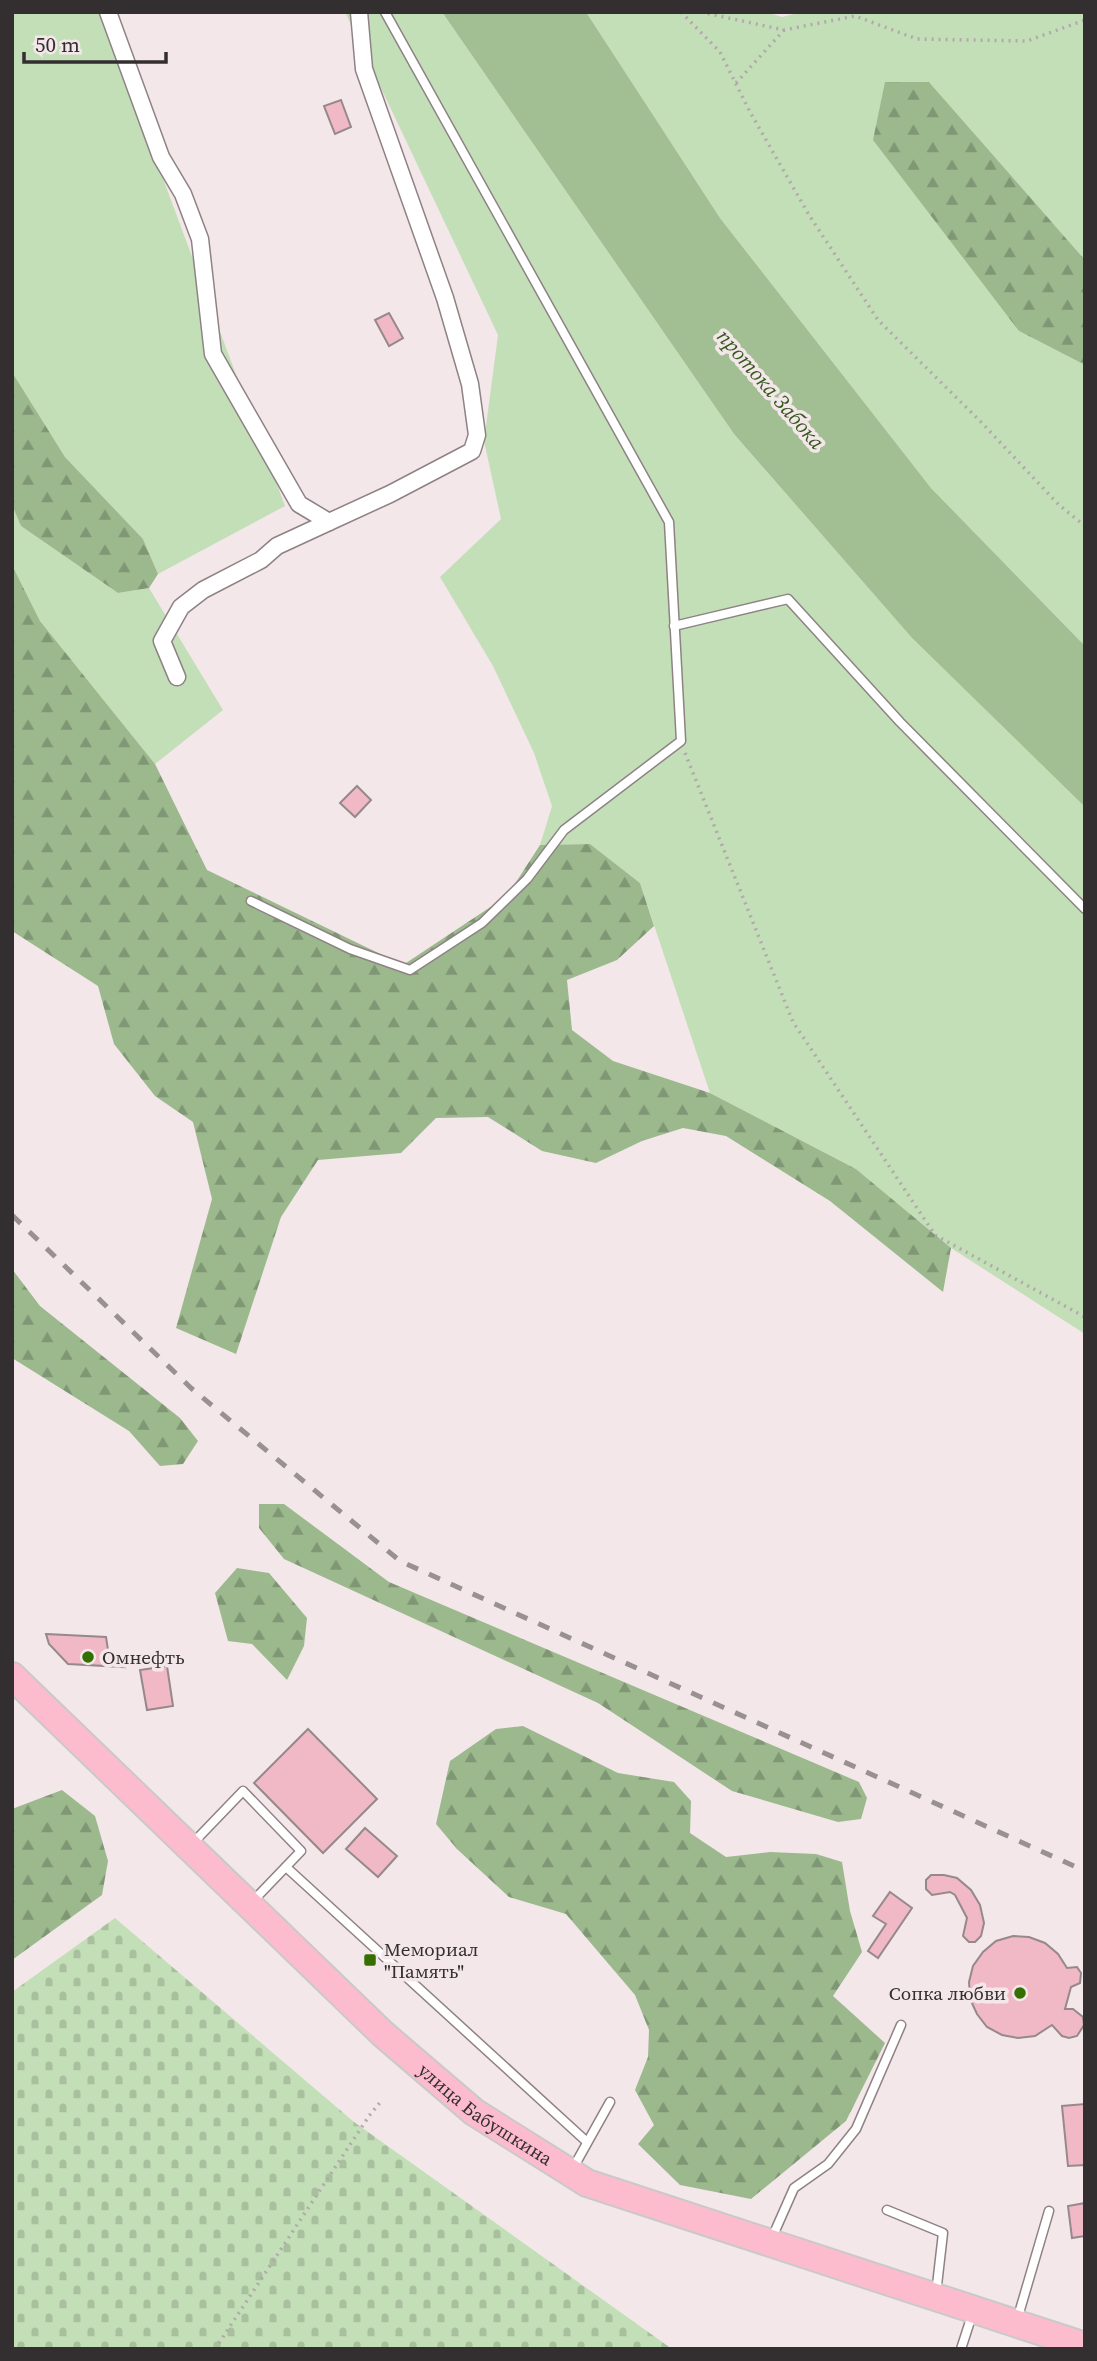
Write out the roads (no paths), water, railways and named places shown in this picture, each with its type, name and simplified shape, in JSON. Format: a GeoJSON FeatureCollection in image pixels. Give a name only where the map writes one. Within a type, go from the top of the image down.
{"type":"FeatureCollection","features":[{"type":"Feature","properties":{"kind":"main road","name":"улица Бабушкина"},"geometry":{"type":"LineString","coordinates":[[12,1676],[383,2034],[447,2091],[503,2132],[587,2183],[1085,2346]]}},
{"type":"Feature","properties":{"kind":"street"},"geometry":{"type":"LineString","coordinates":[[108,12],[161,157],[183,194],[200,239],[213,354],[299,504],[329,522]]}},
{"type":"Feature","properties":{"kind":"street"},"geometry":{"type":"LineString","coordinates":[[177,677],[162,641],[181,607],[203,590],[261,560],[277,546],[390,494],[472,451],[477,435],[470,384],[445,298],[364,69],[359,12]]}},
{"type":"Feature","properties":{"kind":"lane"},"geometry":{"type":"LineString","coordinates":[[251,901],[350,949],[410,970],[482,923],[527,879],[564,830],[681,741],[669,522],[385,12]]}},
{"type":"Feature","properties":{"kind":"lane"},"geometry":{"type":"LineString","coordinates":[[674,626],[788,599],[900,722],[1085,909]]}},
{"type":"Feature","properties":{"kind":"lane"},"geometry":{"type":"LineString","coordinates":[[189,1846],[243,1791],[301,1851],[250,1904]]}},
{"type":"Feature","properties":{"kind":"lane"},"geometry":{"type":"LineString","coordinates":[[286,1867],[587,2142]]}},
{"type":"Feature","properties":{"kind":"lane"},"geometry":{"type":"LineString","coordinates":[[769,2242],[794,2188],[828,2164],[856,2129],[901,2025]]}},
{"type":"Feature","properties":{"kind":"lane"},"geometry":{"type":"LineString","coordinates":[[570,2173],[610,2102]]}},
{"type":"Feature","properties":{"kind":"lane"},"geometry":{"type":"LineString","coordinates":[[887,2210],[943,2233],[936,2297]]}},
{"type":"Feature","properties":{"kind":"lane"},"geometry":{"type":"LineString","coordinates":[[1016,2323],[1049,2211]]}},
{"type":"Feature","properties":{"kind":"lane"},"geometry":{"type":"LineString","coordinates":[[961,2349],[974,2309]]}},
{"type":"Feature","properties":{"kind":"water","name":"протока Забока"},"geometry":{"type":"Polygon","coordinates":[[[442,12],[586,12],[720,218],[931,488],[1085,646],[1085,807],[912,638],[734,434],[442,12]]]}},
{"type":"Feature","properties":{"kind":"railway"},"geometry":{"type":"LineString","coordinates":[[12,1215],[191,1388],[400,1561],[1085,1871]]}},
{"type":"Feature","properties":{"kind":"place","name":"Омнефть"},"geometry":{"type":"Point","coordinates":[88,1657]}},
{"type":"Feature","properties":{"kind":"place","name":"Мемориал \"Память\""},"geometry":{"type":"Point","coordinates":[370,1960]}},
{"type":"Feature","properties":{"kind":"place","name":"Сопка любви"},"geometry":{"type":"Point","coordinates":[1020,1993]}}]}
